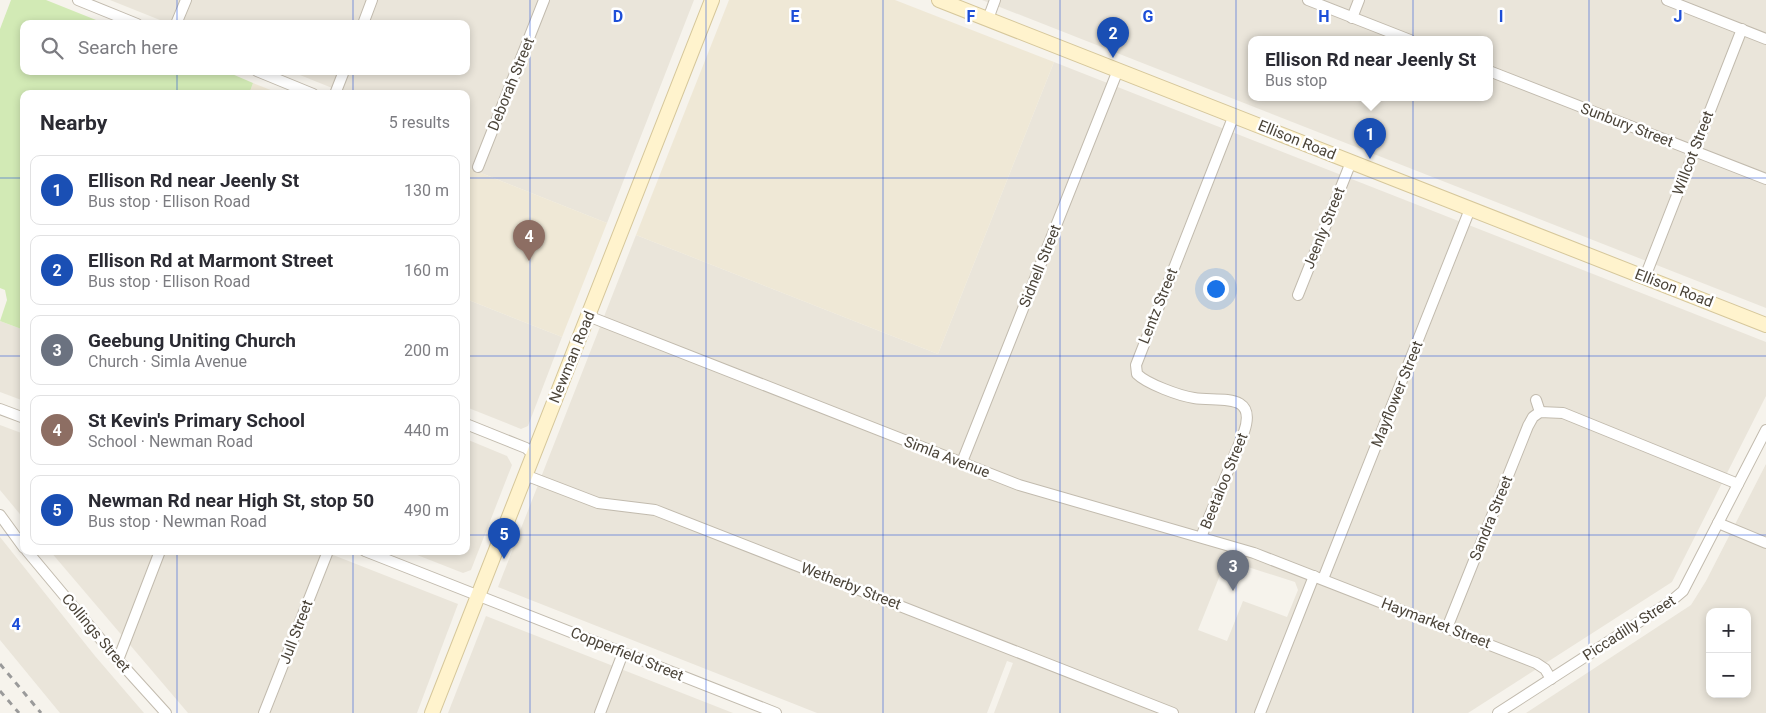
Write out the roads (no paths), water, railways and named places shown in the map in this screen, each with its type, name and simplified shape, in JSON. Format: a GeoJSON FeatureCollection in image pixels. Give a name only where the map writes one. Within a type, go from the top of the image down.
{"type":"FeatureCollection","features":[{"type":"Feature","properties":{"kind":"street"},"geometry":{"type":"LineString","coordinates":[[78,0],[128,20]]}},
{"type":"Feature","properties":{"kind":"street"},"geometry":{"type":"LineString","coordinates":[[178,20],[186,0]]}},
{"type":"Feature","properties":{"kind":"street"},"geometry":{"type":"LineString","coordinates":[[364,20],[372,0]]}},
{"type":"Feature","properties":{"kind":"street","name":"Deborah Street"},"geometry":{"type":"LineString","coordinates":[[478,167],[544,0]]}},
{"type":"Feature","properties":{"kind":"street","name":"Newman Road"},"geometry":{"type":"LineString","coordinates":[[432,713],[712,0]]}},
{"type":"Feature","properties":{"kind":"street","name":"Ellison Road"},"geometry":{"type":"LineString","coordinates":[[939,0],[1766,324]]}},
{"type":"Feature","properties":{"kind":"street"},"geometry":{"type":"LineString","coordinates":[[988,19],[995,0]]}},
{"type":"Feature","properties":{"kind":"street"},"geometry":{"type":"LineString","coordinates":[[1308,0],[1399,36]]}},
{"type":"Feature","properties":{"kind":"street"},"geometry":{"type":"LineString","coordinates":[[1352,18],[1359,0]]}},
{"type":"Feature","properties":{"kind":"street"},"geometry":{"type":"LineString","coordinates":[[1667,0],[1766,39]]}},
{"type":"Feature","properties":{"kind":"street","name":"Willcot Street"},"geometry":{"type":"LineString","coordinates":[[1645,277],[1742,29]]}},
{"type":"Feature","properties":{"kind":"street","name":"Sidnell Street"},"geometry":{"type":"LineString","coordinates":[[962,462],[1118,70]]}},
{"type":"Feature","properties":{"kind":"street","name":"Sunbury Street"},"geometry":{"type":"LineString","coordinates":[[1493,73],[1766,180]]}},
{"type":"Feature","properties":{"kind":"street"},"geometry":{"type":"LineString","coordinates":[[267,75],[303,90]]}},
{"type":"Feature","properties":{"kind":"street"},"geometry":{"type":"LineString","coordinates":[[337,90],[342,75]]}},
{"type":"Feature","properties":{"kind":"street","name":"Lentz Street"},"geometry":{"type":"LineString","coordinates":[[1234,116],[1137,361],[1136,370],[1137,374],[1146,380],[1187,396],[1236,401],[1245,409],[1247,425]]}},
{"type":"Feature","properties":{"kind":"street","name":"Jeenly Street"},"geometry":{"type":"LineString","coordinates":[[1298,295],[1351,162]]}},
{"type":"Feature","properties":{"kind":"street","name":"Mayflower Street"},"geometry":{"type":"LineString","coordinates":[[1260,713],[1319,577],[1470,209]]}},
{"type":"Feature","properties":{"kind":"street","name":"Simla Avenue"},"geometry":{"type":"LineString","coordinates":[[588,316],[1019,485],[1254,553],[1319,577]]}},
{"type":"Feature","properties":{"kind":"street"},"geometry":{"type":"LineString","coordinates":[[1536,400],[1540,412],[1564,414],[1738,484]]}},
{"type":"Feature","properties":{"kind":"street"},"geometry":{"type":"LineString","coordinates":[[0,409],[20,416]]}},
{"type":"Feature","properties":{"kind":"street","name":"Sandra Street"},"geometry":{"type":"LineString","coordinates":[[1447,628],[1528,426],[1540,412]]}},
{"type":"Feature","properties":{"kind":"street","name":"Beetaloo Street"},"geometry":{"type":"LineString","coordinates":[[1200,537],[1247,425]]}},
{"type":"Feature","properties":{"kind":"street"},"geometry":{"type":"LineString","coordinates":[[470,426],[526,448],[534,455]]}},
{"type":"Feature","properties":{"kind":"street","name":"Piccadilly Street"},"geometry":{"type":"LineString","coordinates":[[1498,713],[1678,596],[1688,584],[1766,430]]}},
{"type":"Feature","properties":{"kind":"street","name":"Wetherby Street"},"geometry":{"type":"LineString","coordinates":[[525,475],[598,503],[656,510],[1173,713]]}},
{"type":"Feature","properties":{"kind":"street"},"geometry":{"type":"LineString","coordinates":[[0,515],[20,542]]}},
{"type":"Feature","properties":{"kind":"street"},"geometry":{"type":"LineString","coordinates":[[1718,523],[1766,543]]}},
{"type":"Feature","properties":{"kind":"street","name":"Collings Street"},"geometry":{"type":"LineString","coordinates":[[30,555],[118,660],[166,713]]}},
{"type":"Feature","properties":{"kind":"street"},"geometry":{"type":"LineString","coordinates":[[118,660],[158,555]]}},
{"type":"Feature","properties":{"kind":"street","name":"Jull Street"},"geometry":{"type":"LineString","coordinates":[[264,713],[326,555]]}},
{"type":"Feature","properties":{"kind":"street","name":"Copperfield Street"},"geometry":{"type":"LineString","coordinates":[[375,555],[772,712]]}},
{"type":"Feature","properties":{"kind":"street","name":"Haymarket Street"},"geometry":{"type":"LineString","coordinates":[[1319,577],[1536,663],[1551,679]]}},
{"type":"Feature","properties":{"kind":"street"},"geometry":{"type":"LineString","coordinates":[[600,713],[623,653]]}},
{"type":"Feature","properties":{"kind":"railway"},"geometry":{"type":"LineString","coordinates":[[0,664],[41,713]]}},
{"type":"Feature","properties":{"kind":"railway"},"geometry":{"type":"LineString","coordinates":[[0,691],[19,713]]}},
{"type":"Feature","properties":{"kind":"place","name":"Ellison Rd at Marmont Street"},"geometry":{"type":"Point","coordinates":[1113,58]}},
{"type":"Feature","properties":{"kind":"place","name":"Ellison Rd near Jeenly St"},"geometry":{"type":"Point","coordinates":[1370,159]}},
{"type":"Feature","properties":{"kind":"place","name":"St Kevin's Primary School"},"geometry":{"type":"Point","coordinates":[529,261]}},
{"type":"Feature","properties":{"kind":"place","name":"Newman Rd near High St, stop 50"},"geometry":{"type":"Point","coordinates":[504,559]}},
{"type":"Feature","properties":{"kind":"place","name":"Geebung Uniting Church"},"geometry":{"type":"Point","coordinates":[1233,591]}}]}
